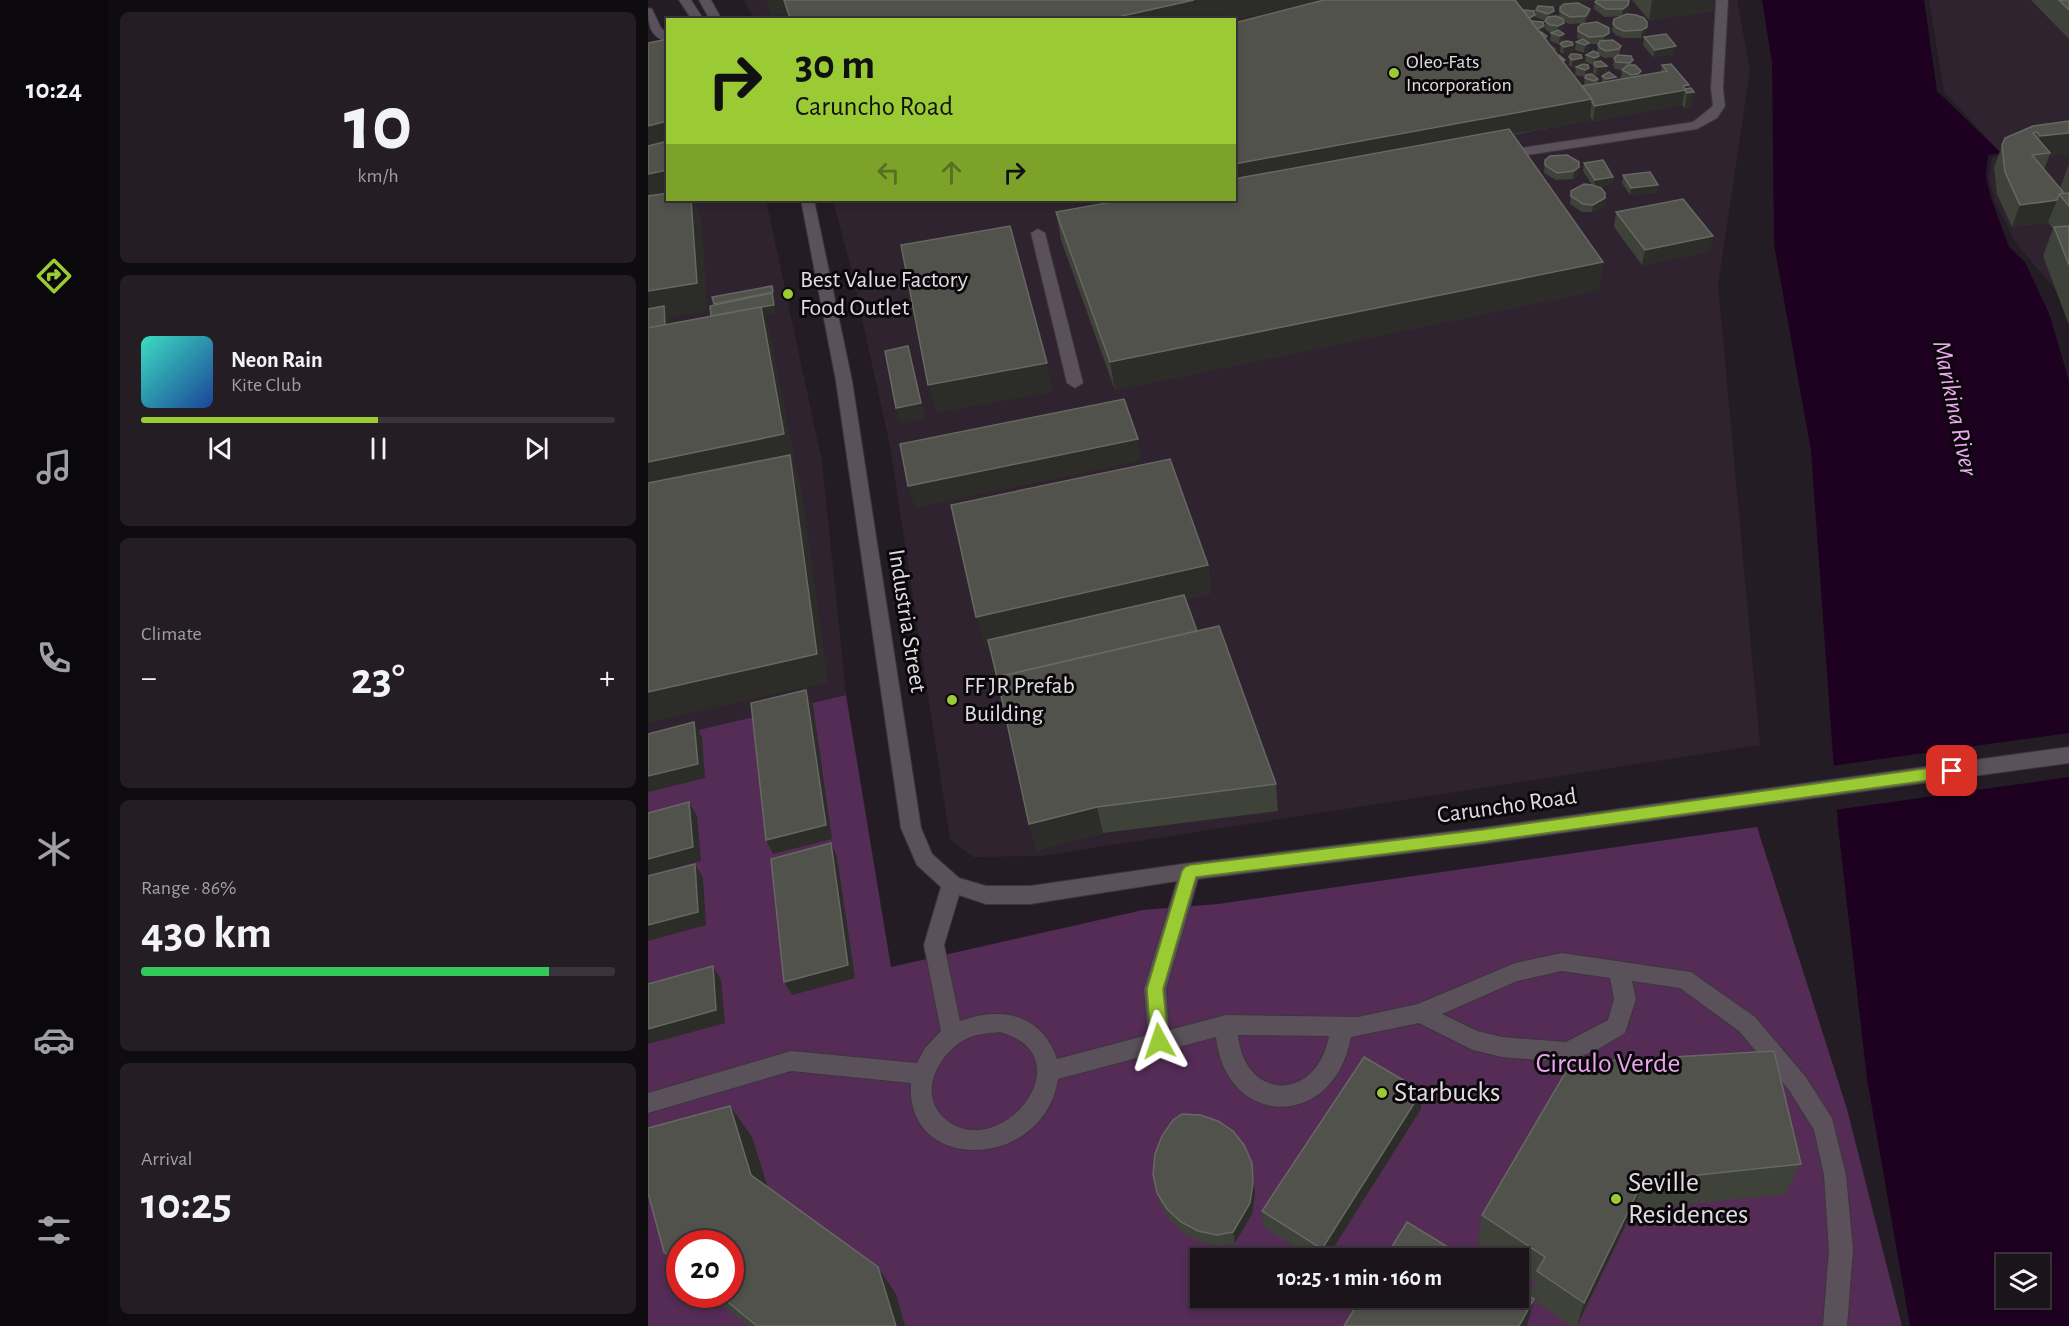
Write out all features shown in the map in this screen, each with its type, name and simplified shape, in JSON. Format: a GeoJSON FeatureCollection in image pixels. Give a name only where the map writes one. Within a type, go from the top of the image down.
{"type":"FeatureCollection","features":[{"type":"Feature","properties":{"kind":"street"},"geometry":{"type":"LineString","coordinates":[[648,5],[654,0]]}},
{"type":"Feature","properties":{"kind":"street"},"geometry":{"type":"LineString","coordinates":[[685,0],[697,18]]}},
{"type":"Feature","properties":{"kind":"street"},"geometry":{"type":"LineString","coordinates":[[705,0],[715,18]]}},
{"type":"Feature","properties":{"kind":"street"},"geometry":{"type":"LineString","coordinates":[[1521,152],[1697,125],[1712,115],[1719,106],[1717,88],[1722,0]]}},
{"type":"Feature","properties":{"kind":"street"},"geometry":{"type":"LineString","coordinates":[[648,12],[656,30],[666,38]]}},
{"type":"Feature","properties":{"kind":"street","name":"Industria Street"},"geometry":{"type":"LineString","coordinates":[[807,201],[844,381],[912,828],[924,859],[952,884]]}},
{"type":"Feature","properties":{"kind":"street"},"geometry":{"type":"LineString","coordinates":[[1038,233],[1075,383]]}},
{"type":"Feature","properties":{"kind":"street","name":"Caruncho Road"},"geometry":{"type":"LineString","coordinates":[[952,884],[986,895],[1030,895],[1190,871],[1481,836],[2069,755]]}},
{"type":"Feature","properties":{"kind":"street"},"geometry":{"type":"LineString","coordinates":[[1159,1041],[1155,989],[1190,871]]}},
{"type":"Feature","properties":{"kind":"street"},"geometry":{"type":"LineString","coordinates":[[952,884],[934,945],[952,1035]]}},
{"type":"Feature","properties":{"kind":"street"},"geometry":{"type":"LineString","coordinates":[[1049,1071],[1226,1025],[1358,1027],[1420,1012],[1515,972],[1562,962],[1684,979],[1747,1024],[1797,1083],[1824,1125],[1835,1175],[1841,1250],[1835,1326]]}},
{"type":"Feature","properties":{"kind":"street"},"geometry":{"type":"LineString","coordinates":[[1420,1012],[1473,1040],[1502,1047],[1566,1052],[1587,1044],[1617,1026],[1625,999],[1619,971]]}},
{"type":"Feature","properties":{"kind":"street"},"geometry":{"type":"LineString","coordinates":[[1000,1022],[1022,1029],[1038,1043],[1046,1056],[1049,1071],[1042,1100],[1023,1124],[993,1139],[977,1141],[948,1135],[927,1115],[922,1103],[920,1088],[923,1074],[934,1052],[952,1035],[975,1025],[1000,1022]]}},
{"type":"Feature","properties":{"kind":"street"},"geometry":{"type":"LineString","coordinates":[[1226,1025],[1228,1046],[1234,1065],[1244,1079],[1260,1090],[1286,1098],[1306,1092],[1323,1078],[1334,1062],[1342,1027]]}},
{"type":"Feature","properties":{"kind":"street"},"geometry":{"type":"LineString","coordinates":[[648,1103],[791,1061],[923,1074]]}},
{"type":"Feature","properties":{"kind":"shaded area"},"geometry":{"type":"Polygon","coordinates":[[[744,0],[1737,0],[1750,70],[1718,285],[1760,745],[1040,856],[973,857],[950,839],[890,446],[850,264],[833,201],[1236,201],[1236,18],[754,18],[744,0]]]}},
{"type":"Feature","properties":{"kind":"shaded area"},"geometry":{"type":"Polygon","coordinates":[[[1929,0],[2069,0],[2069,306],[2016,243],[1995,202],[1989,178],[1992,158],[2002,154],[1944,92],[1929,0]]]}},
{"type":"Feature","properties":{"kind":"shaded area"},"geometry":{"type":"Polygon","coordinates":[[[648,69],[666,187],[666,201],[766,201],[822,462],[846,695],[648,742],[648,69]]]}},
{"type":"Feature","properties":{"kind":"green space","name":"Circulo Verde"},"geometry":{"type":"Polygon","coordinates":[[[846,695],[891,967],[1143,910],[1218,904],[1757,827],[1847,1109],[1902,1326],[648,1326],[648,742],[846,695]]]}},
{"type":"Feature","properties":{"kind":"water","name":"Marikina River"},"geometry":{"type":"Polygon","coordinates":[[[1762,0],[1924,0],[1937,91],[2001,153],[1988,155],[1986,177],[1991,198],[2009,247],[2025,262],[2050,316],[2069,381],[2069,1326],[1910,1326],[1867,1079],[1838,826],[1811,451],[1774,244],[1772,62],[1762,0]]]}},
{"type":"Feature","properties":{"kind":"pier"},"geometry":{"type":"Polygon","coordinates":[[[2069,733],[2069,777],[1834,810],[1831,766],[2069,733]]]}},
{"type":"Feature","properties":{"kind":"building"},"geometry":{"type":"Polygon","coordinates":[[[784,0],[1194,0],[1113,18],[790,18],[784,0]]]}},
{"type":"Feature","properties":{"kind":"building","name":"Oleo-Fats Incorporation"},"geometry":{"type":"Polygon","coordinates":[[[1324,0],[1515,0],[1592,99],[1236,164],[1236,22],[1324,0]]]}},
{"type":"Feature","properties":{"kind":"building"},"geometry":{"type":"Polygon","coordinates":[[[1597,0],[1629,1],[1623,9],[1606,9],[1595,2],[1597,0]]]}},
{"type":"Feature","properties":{"kind":"building"},"geometry":{"type":"Polygon","coordinates":[[[2059,0],[2069,0],[2069,10],[2059,0]]]}},
{"type":"Feature","properties":{"kind":"building"},"geometry":{"type":"Polygon","coordinates":[[[1578,3],[1590,9],[1586,16],[1570,17],[1560,11],[1560,7],[1564,4],[1578,3]]]}},
{"type":"Feature","properties":{"kind":"building"},"geometry":{"type":"Polygon","coordinates":[[[1538,6],[1553,7],[1554,11],[1548,14],[1536,10],[1538,6]]]}},
{"type":"Feature","properties":{"kind":"building"},"geometry":{"type":"Polygon","coordinates":[[[1523,10],[1534,11],[1535,15],[1529,18],[1523,10]]]}},
{"type":"Feature","properties":{"kind":"building"},"geometry":{"type":"Polygon","coordinates":[[[1627,14],[1644,18],[1647,27],[1642,30],[1624,31],[1613,24],[1614,19],[1627,14]]]}},
{"type":"Feature","properties":{"kind":"building"},"geometry":{"type":"Polygon","coordinates":[[[1556,16],[1563,19],[1564,23],[1558,26],[1550,25],[1545,21],[1548,17],[1556,16]]]}},
{"type":"Feature","properties":{"kind":"building"},"geometry":{"type":"Polygon","coordinates":[[[1531,21],[1543,22],[1544,26],[1537,29],[1531,21]]]}},
{"type":"Feature","properties":{"kind":"building"},"geometry":{"type":"Polygon","coordinates":[[[1597,22],[1609,28],[1609,33],[1604,36],[1589,37],[1578,31],[1578,27],[1582,24],[1597,22]]]}},
{"type":"Feature","properties":{"kind":"building"},"geometry":{"type":"Polygon","coordinates":[[[1558,30],[1564,34],[1560,36],[1551,33],[1558,30]]]}},
{"type":"Feature","properties":{"kind":"building"},"geometry":{"type":"Polygon","coordinates":[[[1666,34],[1676,46],[1655,50],[1644,37],[1666,34]]]}},
{"type":"Feature","properties":{"kind":"building"},"geometry":{"type":"Polygon","coordinates":[[[666,39],[666,122],[648,126],[648,43],[666,39]]]}},
{"type":"Feature","properties":{"kind":"building"},"geometry":{"type":"Polygon","coordinates":[[[1583,39],[1589,43],[1585,45],[1576,42],[1583,39]]]}},
{"type":"Feature","properties":{"kind":"building"},"geometry":{"type":"Polygon","coordinates":[[[1613,40],[1621,46],[1619,49],[1606,51],[1598,45],[1600,41],[1613,40]]]}},
{"type":"Feature","properties":{"kind":"building"},"geometry":{"type":"Polygon","coordinates":[[[1562,42],[1572,42],[1573,45],[1564,47],[1560,44],[1562,42]]]}},
{"type":"Feature","properties":{"kind":"building"},"geometry":{"type":"Polygon","coordinates":[[[1593,51],[1599,56],[1595,58],[1586,55],[1593,51]]]}},
{"type":"Feature","properties":{"kind":"building"},"geometry":{"type":"Polygon","coordinates":[[[1571,54],[1581,55],[1582,58],[1572,60],[1569,57],[1571,54]]]}},
{"type":"Feature","properties":{"kind":"building"},"geometry":{"type":"Polygon","coordinates":[[[1618,55],[1631,56],[1633,60],[1630,63],[1616,62],[1614,58],[1618,55]]]}},
{"type":"Feature","properties":{"kind":"building"},"geometry":{"type":"Polygon","coordinates":[[[1601,61],[1607,66],[1594,65],[1595,62],[1601,61]]]}},
{"type":"Feature","properties":{"kind":"building"},"geometry":{"type":"Polygon","coordinates":[[[1583,64],[1588,65],[1589,68],[1585,70],[1576,67],[1583,64]]]}},
{"type":"Feature","properties":{"kind":"building"},"geometry":{"type":"Polygon","coordinates":[[[1671,64],[1689,85],[1683,86],[1685,89],[1691,88],[1694,92],[1687,93],[1685,90],[1595,106],[1582,86],[1667,71],[1662,65],[1671,64]]]}},
{"type":"Feature","properties":{"kind":"building"},"geometry":{"type":"Polygon","coordinates":[[[1628,65],[1635,65],[1641,71],[1631,75],[1622,70],[1628,65]]]}},
{"type":"Feature","properties":{"kind":"building"},"geometry":{"type":"Polygon","coordinates":[[[1609,72],[1616,77],[1606,79],[1602,76],[1609,72]]]}},
{"type":"Feature","properties":{"kind":"building"},"geometry":{"type":"Polygon","coordinates":[[[1592,74],[1598,79],[1594,81],[1585,78],[1586,75],[1592,74]]]}},
{"type":"Feature","properties":{"kind":"building"},"geometry":{"type":"Polygon","coordinates":[[[2069,121],[2069,133],[2040,136],[2037,132],[2033,133],[2050,153],[2032,155],[2064,193],[2059,194],[2057,200],[2020,205],[2005,172],[2002,145],[2005,138],[2033,126],[2069,121]]]}},
{"type":"Feature","properties":{"kind":"building"},"geometry":{"type":"Polygon","coordinates":[[[1509,129],[1603,262],[1110,362],[1056,212],[1117,201],[1236,201],[1236,179],[1509,129]]]}},
{"type":"Feature","properties":{"kind":"building"},"geometry":{"type":"Polygon","coordinates":[[[666,142],[666,170],[648,174],[648,146],[666,142]]]}},
{"type":"Feature","properties":{"kind":"building"},"geometry":{"type":"Polygon","coordinates":[[[1567,155],[1579,162],[1579,167],[1574,171],[1557,173],[1545,165],[1545,160],[1550,156],[1567,155]]]}},
{"type":"Feature","properties":{"kind":"building"},"geometry":{"type":"Polygon","coordinates":[[[1603,160],[1613,177],[1595,180],[1584,163],[1603,160]]]}},
{"type":"Feature","properties":{"kind":"building"},"geometry":{"type":"Polygon","coordinates":[[[1650,172],[1658,185],[1631,188],[1623,175],[1650,172]]]}},
{"type":"Feature","properties":{"kind":"building"},"geometry":{"type":"Polygon","coordinates":[[[1584,184],[1601,188],[1605,193],[1605,198],[1593,205],[1583,204],[1571,196],[1571,191],[1584,184]]]}},
{"type":"Feature","properties":{"kind":"building"},"geometry":{"type":"Polygon","coordinates":[[[666,193],[666,201],[691,201],[697,283],[648,291],[648,196],[666,193]]]}},
{"type":"Feature","properties":{"kind":"building"},"geometry":{"type":"Polygon","coordinates":[[[2069,193],[2069,206],[2059,194],[2069,193]]]}},
{"type":"Feature","properties":{"kind":"building"},"geometry":{"type":"Polygon","coordinates":[[[1683,199],[1713,236],[1645,250],[1616,212],[1683,199]]]}},
{"type":"Feature","properties":{"kind":"building"},"geometry":{"type":"Polygon","coordinates":[[[1010,226],[1047,363],[928,385],[901,245],[1010,226]]]}},
{"type":"Feature","properties":{"kind":"building"},"geometry":{"type":"Polygon","coordinates":[[[2069,226],[2069,265],[2054,227],[2069,226]]]}},
{"type":"Feature","properties":{"kind":"building"},"geometry":{"type":"Polygon","coordinates":[[[772,286],[773,292],[714,304],[712,297],[772,286]]]}},
{"type":"Feature","properties":{"kind":"building"},"geometry":{"type":"Polygon","coordinates":[[[772,293],[774,305],[711,316],[710,306],[772,293]]]}},
{"type":"Feature","properties":{"kind":"building"},"geometry":{"type":"Polygon","coordinates":[[[664,306],[665,325],[648,328],[648,309],[664,306]]]}},
{"type":"Feature","properties":{"kind":"building"},"geometry":{"type":"Polygon","coordinates":[[[761,307],[784,434],[648,462],[648,328],[761,307]]]}},
{"type":"Feature","properties":{"kind":"building"},"geometry":{"type":"Polygon","coordinates":[[[908,346],[921,403],[896,408],[885,351],[908,346]]]}},
{"type":"Feature","properties":{"kind":"building"},"geometry":{"type":"Polygon","coordinates":[[[1124,399],[1138,439],[908,486],[900,444],[1124,399]]]}},
{"type":"Feature","properties":{"kind":"building"},"geometry":{"type":"Polygon","coordinates":[[[790,455],[817,654],[648,692],[648,483],[790,455]]]}},
{"type":"Feature","properties":{"kind":"building"},"geometry":{"type":"Polygon","coordinates":[[[1170,459],[1208,565],[976,617],[951,505],[1170,459]]]}},
{"type":"Feature","properties":{"kind":"building"},"geometry":{"type":"Polygon","coordinates":[[[1184,595],[1197,631],[997,677],[988,640],[1184,595]]]}},
{"type":"Feature","properties":{"kind":"building"},"geometry":{"type":"Polygon","coordinates":[[[1219,626],[1276,784],[1097,807],[1029,824],[997,677],[1219,626]]]}},
{"type":"Feature","properties":{"kind":"building"},"geometry":{"type":"Polygon","coordinates":[[[806,690],[826,825],[766,840],[751,703],[806,690]]]}},
{"type":"Feature","properties":{"kind":"building"},"geometry":{"type":"Polygon","coordinates":[[[694,722],[698,764],[648,776],[648,734],[694,722]]]}},
{"type":"Feature","properties":{"kind":"building"},"geometry":{"type":"Polygon","coordinates":[[[689,802],[693,847],[648,859],[648,813],[689,802]]]}},
{"type":"Feature","properties":{"kind":"building"},"geometry":{"type":"Polygon","coordinates":[[[831,843],[848,965],[784,982],[771,859],[831,843]]]}},
{"type":"Feature","properties":{"kind":"building"},"geometry":{"type":"Polygon","coordinates":[[[695,864],[698,912],[648,925],[648,876],[695,864]]]}},
{"type":"Feature","properties":{"kind":"building"},"geometry":{"type":"Polygon","coordinates":[[[713,966],[716,1010],[648,1029],[648,984],[713,966]]]}},
{"type":"Feature","properties":{"kind":"building","name":"Seville Residences"},"geometry":{"type":"Polygon","coordinates":[[[1774,1051],[1801,1164],[1643,1181],[1584,1303],[1537,1271],[1545,1257],[1482,1215],[1571,1063],[1774,1051]]]}},
{"type":"Feature","properties":{"kind":"building"},"geometry":{"type":"Polygon","coordinates":[[[1364,1057],[1422,1091],[1323,1248],[1262,1211],[1364,1057]]]}},
{"type":"Feature","properties":{"kind":"building"},"geometry":{"type":"Polygon","coordinates":[[[730,1106],[751,1175],[878,1267],[896,1326],[757,1326],[735,1308],[744,1308],[744,1230],[666,1230],[666,1254],[664,1252],[648,1193],[648,1128],[730,1106]]]}},
{"type":"Feature","properties":{"kind":"building"},"geometry":{"type":"Polygon","coordinates":[[[1182,1114],[1200,1115],[1218,1121],[1233,1131],[1244,1145],[1252,1163],[1253,1183],[1250,1203],[1233,1232],[1217,1235],[1198,1231],[1181,1222],[1167,1209],[1157,1193],[1153,1174],[1155,1154],[1162,1136],[1173,1120],[1182,1114]]]}},
{"type":"Feature","properties":{"kind":"building"},"geometry":{"type":"Polygon","coordinates":[[[1407,1222],[1450,1248],[1391,1248],[1407,1222]]]}},
{"type":"Feature","properties":{"kind":"building"},"geometry":{"type":"Polygon","coordinates":[[[1529,1296],[1534,1299],[1529,1308],[1529,1296]]]}},
{"type":"Feature","properties":{"kind":"building"},"geometry":{"type":"Polygon","coordinates":[[[1355,1308],[1529,1308],[1519,1326],[1344,1326],[1355,1308]]]}},
{"type":"Feature","properties":{"kind":"place","name":"Oleo-Fats Incorporation"},"geometry":{"type":"Point","coordinates":[1394,73]}},
{"type":"Feature","properties":{"kind":"place","name":"Best Value Factory Food Outlet"},"geometry":{"type":"Point","coordinates":[788,294]}},
{"type":"Feature","properties":{"kind":"place","name":"FF JR Prefab Building"},"geometry":{"type":"Point","coordinates":[952,700]}},
{"type":"Feature","properties":{"kind":"place","name":"Starbucks"},"geometry":{"type":"Point","coordinates":[1382,1093]}},
{"type":"Feature","properties":{"kind":"place","name":"Seville Residences"},"geometry":{"type":"Point","coordinates":[1616,1199]}},
{"type":"Feature","properties":{"kind":"route"},"geometry":{"type":"LineString","coordinates":[[1159,1041],[1155,989],[1190,871],[1481,836],[1952,771]]}}]}
